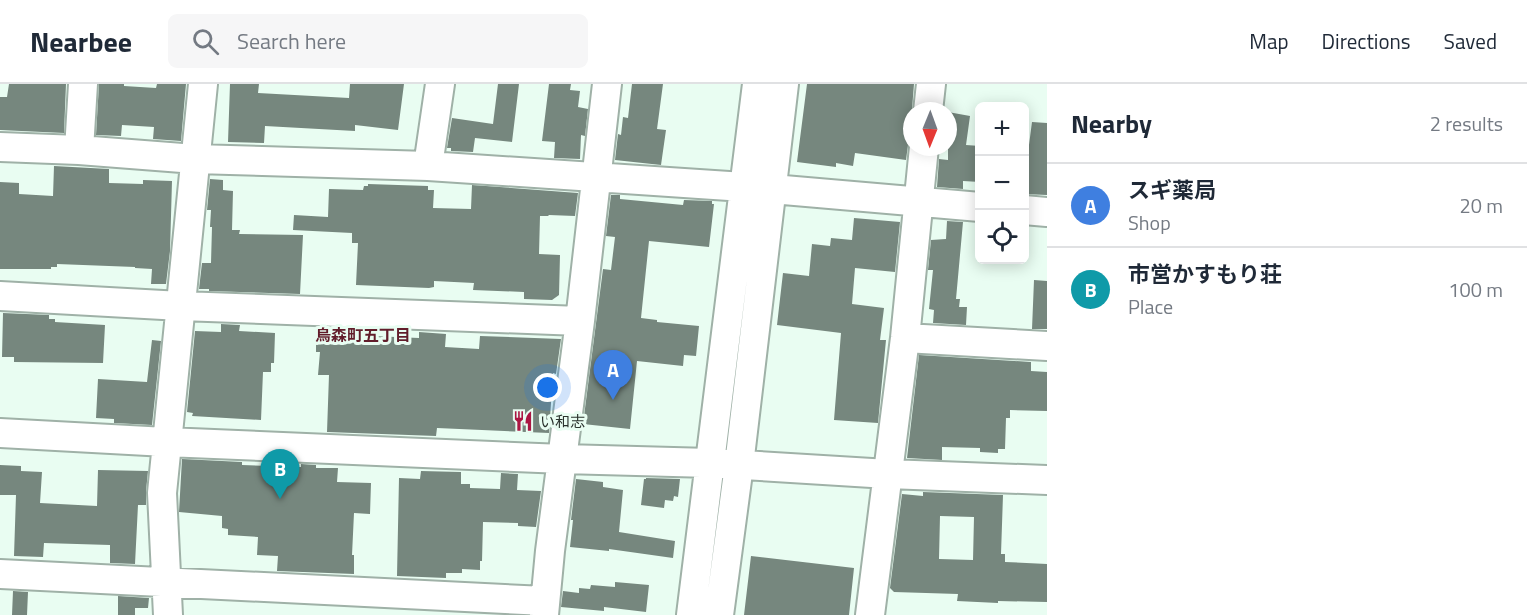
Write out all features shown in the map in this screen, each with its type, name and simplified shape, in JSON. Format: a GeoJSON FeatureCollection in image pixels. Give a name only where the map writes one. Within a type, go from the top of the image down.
{"type":"FeatureCollection","features":[{"type":"Feature","properties":{"kind":"street"},"geometry":{"type":"LineString","coordinates":[[79,150],[83,84]]}},
{"type":"Feature","properties":{"kind":"street"},"geometry":{"type":"LineString","coordinates":[[168,615],[162,493],[203,84]]}},
{"type":"Feature","properties":{"kind":"street"},"geometry":{"type":"LineString","coordinates":[[428,166],[440,84]]}},
{"type":"Feature","properties":{"kind":"street"},"geometry":{"type":"LineString","coordinates":[[0,574],[544,608],[608,84]]}},
{"type":"Feature","properties":{"kind":"street"},"geometry":{"type":"LineString","coordinates":[[720,615],[739,465],[758,188],[757,84]]}},
{"type":"Feature","properties":{"kind":"street"},"geometry":{"type":"LineString","coordinates":[[691,615],[710,463],[758,188],[784,84]]}},
{"type":"Feature","properties":{"kind":"street"},"geometry":{"type":"LineString","coordinates":[[929,102],[931,84]]}},
{"type":"Feature","properties":{"kind":"street"},"geometry":{"type":"LineString","coordinates":[[0,147],[79,150],[195,159],[428,166],[596,176],[975,207]]}},
{"type":"Feature","properties":{"kind":"street"},"geometry":{"type":"LineString","coordinates":[[870,615],[905,338],[923,156]]}},
{"type":"Feature","properties":{"kind":"street"},"geometry":{"type":"LineString","coordinates":[[1029,210],[1047,212]]}},
{"type":"Feature","properties":{"kind":"street"},"geometry":{"type":"LineString","coordinates":[[0,296],[181,306],[580,321]]}},
{"type":"Feature","properties":{"kind":"street"},"geometry":{"type":"LineString","coordinates":[[905,338],[1047,346]]}},
{"type":"Feature","properties":{"kind":"street"},"geometry":{"type":"LineString","coordinates":[[0,433],[563,459],[710,463],[888,474],[1047,480]]}},
{"type":"Feature","properties":{"kind":"building"},"geometry":{"type":"Polygon","coordinates":[[[9,84],[66,84],[64,133],[0,130],[0,97],[7,97],[9,84]]]}},
{"type":"Feature","properties":{"kind":"building"},"geometry":{"type":"Polygon","coordinates":[[[99,84],[156,88],[157,84],[186,84],[181,141],[153,139],[154,127],[122,125],[121,136],[96,135],[99,84]]]}},
{"type":"Feature","properties":{"kind":"building"},"geometry":{"type":"Polygon","coordinates":[[[230,84],[259,84],[258,93],[349,98],[350,84],[404,84],[398,130],[355,125],[355,131],[265,126],[264,143],[228,142],[230,84]]]}},
{"type":"Feature","properties":{"kind":"building"},"geometry":{"type":"Polygon","coordinates":[[[498,84],[519,84],[512,142],[475,138],[473,152],[451,151],[451,148],[447,148],[452,118],[493,124],[498,84]]]}},
{"type":"Feature","properties":{"kind":"building"},"geometry":{"type":"Polygon","coordinates":[[[549,84],[571,84],[570,90],[580,91],[578,107],[588,109],[585,136],[581,135],[580,159],[554,158],[555,142],[542,141],[549,84]]]}},
{"type":"Feature","properties":{"kind":"building"},"geometry":{"type":"Polygon","coordinates":[[[632,84],[663,84],[657,129],[666,130],[661,165],[615,160],[618,134],[621,135],[623,117],[628,118],[632,84]]]}},
{"type":"Feature","properties":{"kind":"building"},"geometry":{"type":"Polygon","coordinates":[[[807,84],[914,84],[913,102],[903,102],[903,156],[907,156],[906,160],[855,153],[853,166],[836,163],[836,167],[797,162],[807,84]]]}},
{"type":"Feature","properties":{"kind":"building"},"geometry":{"type":"Polygon","coordinates":[[[957,114],[970,116],[966,145],[975,146],[975,182],[963,181],[963,189],[937,187],[939,159],[948,160],[948,156],[957,156],[957,114]]]}},
{"type":"Feature","properties":{"kind":"building"},"geometry":{"type":"Polygon","coordinates":[[[1032,122],[1047,123],[1047,195],[1029,194],[1029,145],[1032,122]]]}},
{"type":"Feature","properties":{"kind":"building"},"geometry":{"type":"Polygon","coordinates":[[[54,166],[109,169],[109,183],[143,184],[143,180],[172,181],[170,251],[166,284],[151,284],[152,269],[135,267],[57,264],[57,267],[51,267],[51,269],[0,269],[0,182],[19,183],[19,194],[53,196],[54,166]]]}},
{"type":"Feature","properties":{"kind":"building"},"geometry":{"type":"Polygon","coordinates":[[[210,179],[223,180],[223,190],[233,191],[232,230],[240,230],[239,234],[303,235],[300,294],[199,289],[202,263],[211,263],[211,210],[207,210],[210,179]]]}},
{"type":"Feature","properties":{"kind":"building"},"geometry":{"type":"Polygon","coordinates":[[[368,184],[428,186],[428,190],[434,190],[433,208],[471,209],[472,185],[578,193],[575,216],[540,216],[539,254],[560,255],[559,295],[552,300],[524,299],[524,292],[473,290],[474,283],[434,281],[434,287],[429,288],[356,285],[358,243],[352,243],[352,233],[293,230],[294,215],[328,217],[329,189],[363,190],[368,184]]]}},
{"type":"Feature","properties":{"kind":"building"},"geometry":{"type":"Polygon","coordinates":[[[611,195],[620,195],[620,199],[683,205],[684,200],[712,201],[714,204],[709,247],[649,241],[641,318],[699,326],[696,356],[684,355],[683,366],[637,361],[630,429],[583,424],[603,269],[611,270],[615,237],[606,236],[611,195]]]}},
{"type":"Feature","properties":{"kind":"building"},"geometry":{"type":"Polygon","coordinates":[[[854,218],[900,222],[895,272],[855,268],[852,304],[884,308],[880,340],[886,340],[878,423],[834,420],[841,333],[777,325],[783,273],[809,276],[812,244],[830,246],[831,238],[852,240],[854,218]]]}},
{"type":"Feature","properties":{"kind":"building"},"geometry":{"type":"Polygon","coordinates":[[[947,221],[963,222],[956,299],[960,299],[959,307],[967,307],[966,325],[933,323],[934,310],[929,309],[933,270],[928,270],[931,240],[946,239],[947,221]]]}},
{"type":"Feature","properties":{"kind":"building"},"geometry":{"type":"Polygon","coordinates":[[[1034,280],[1047,281],[1047,329],[1032,329],[1034,280]]]}},
{"type":"Feature","properties":{"kind":"building"},"geometry":{"type":"Polygon","coordinates":[[[3,313],[49,315],[49,319],[55,319],[55,322],[105,325],[103,363],[14,362],[14,357],[2,357],[3,313]]]}},
{"type":"Feature","properties":{"kind":"building"},"geometry":{"type":"Polygon","coordinates":[[[221,324],[240,325],[239,331],[275,333],[274,363],[271,363],[271,372],[263,372],[261,420],[192,416],[193,413],[187,412],[195,331],[221,332],[221,324]]]}},
{"type":"Feature","properties":{"kind":"building"},"geometry":{"type":"Polygon","coordinates":[[[316,330],[371,332],[372,336],[419,338],[419,332],[446,334],[445,347],[479,349],[480,336],[561,339],[556,374],[553,373],[549,433],[437,428],[436,436],[327,432],[329,375],[318,375],[320,352],[316,352],[316,330]]]}},
{"type":"Feature","properties":{"kind":"building"},"geometry":{"type":"Polygon","coordinates":[[[152,340],[161,341],[152,425],[114,423],[114,419],[96,418],[98,379],[147,382],[152,340]]]}},
{"type":"Feature","properties":{"kind":"building"},"geometry":{"type":"Polygon","coordinates":[[[919,355],[1031,362],[1031,371],[1047,372],[1047,411],[1010,410],[1010,418],[1006,418],[1005,449],[998,449],[998,453],[980,452],[980,448],[942,447],[942,460],[907,458],[919,355]]]}},
{"type":"Feature","properties":{"kind":"building"},"geometry":{"type":"Polygon","coordinates":[[[182,459],[242,462],[242,465],[301,467],[301,464],[316,465],[316,468],[338,468],[337,482],[371,483],[370,514],[354,513],[352,555],[354,555],[354,574],[277,571],[278,556],[257,555],[258,537],[228,535],[228,529],[222,528],[222,516],[179,512],[182,459]]]}},
{"type":"Feature","properties":{"kind":"building"},"geometry":{"type":"Polygon","coordinates":[[[0,465],[21,466],[21,471],[42,472],[40,503],[97,506],[98,470],[148,471],[146,505],[138,505],[135,564],[110,563],[110,545],[44,543],[43,557],[14,556],[16,495],[0,495],[0,465]]]}},
{"type":"Feature","properties":{"kind":"building"},"geometry":{"type":"Polygon","coordinates":[[[421,471],[461,472],[461,484],[470,484],[470,488],[500,489],[501,473],[518,474],[517,490],[541,491],[536,527],[518,526],[518,523],[483,522],[480,570],[462,569],[462,573],[446,573],[446,578],[397,576],[399,478],[420,479],[421,471]]]}},
{"type":"Feature","properties":{"kind":"building"},"geometry":{"type":"Polygon","coordinates":[[[646,478],[680,479],[678,497],[674,496],[673,501],[665,500],[664,508],[641,505],[646,478]]]}},
{"type":"Feature","properties":{"kind":"building"},"geometry":{"type":"Polygon","coordinates":[[[576,479],[603,482],[603,487],[623,490],[619,532],[675,541],[673,558],[609,549],[609,551],[570,547],[576,479]]]}},
{"type":"Feature","properties":{"kind":"building"},"geometry":{"type":"Polygon","coordinates":[[[923,492],[1003,495],[1001,554],[1005,554],[1005,562],[1047,564],[1047,602],[957,601],[958,594],[894,592],[890,588],[902,494],[923,496],[923,492]],[[940,516],[939,559],[973,560],[974,517],[940,516]]]}},
{"type":"Feature","properties":{"kind":"building"},"geometry":{"type":"Polygon","coordinates":[[[751,556],[854,568],[849,615],[744,615],[751,556]]]}},
{"type":"Feature","properties":{"kind":"building"},"geometry":{"type":"Polygon","coordinates":[[[615,582],[649,585],[646,612],[604,607],[604,611],[561,607],[563,591],[579,593],[579,588],[590,589],[591,585],[615,587],[615,582]]]}},
{"type":"Feature","properties":{"kind":"building"},"geometry":{"type":"Polygon","coordinates":[[[13,591],[28,592],[27,615],[12,615],[13,591]]]}},
{"type":"Feature","properties":{"kind":"building"},"geometry":{"type":"Polygon","coordinates":[[[118,596],[149,598],[148,608],[135,608],[135,615],[118,615],[118,596]]]}},
{"type":"Feature","properties":{"kind":"place","name":"スギ薬局"},"geometry":{"type":"Point","coordinates":[613,400]}},
{"type":"Feature","properties":{"kind":"place","name":"い和志"},"geometry":{"type":"Point","coordinates":[523,421]}},
{"type":"Feature","properties":{"kind":"place","name":"市営かすもり荘"},"geometry":{"type":"Point","coordinates":[280,499]}},
{"type":"Feature","properties":{"kind":"district","name":"烏森町五丁目"},"geometry":{"type":"Point","coordinates":[363,335]}}]}
